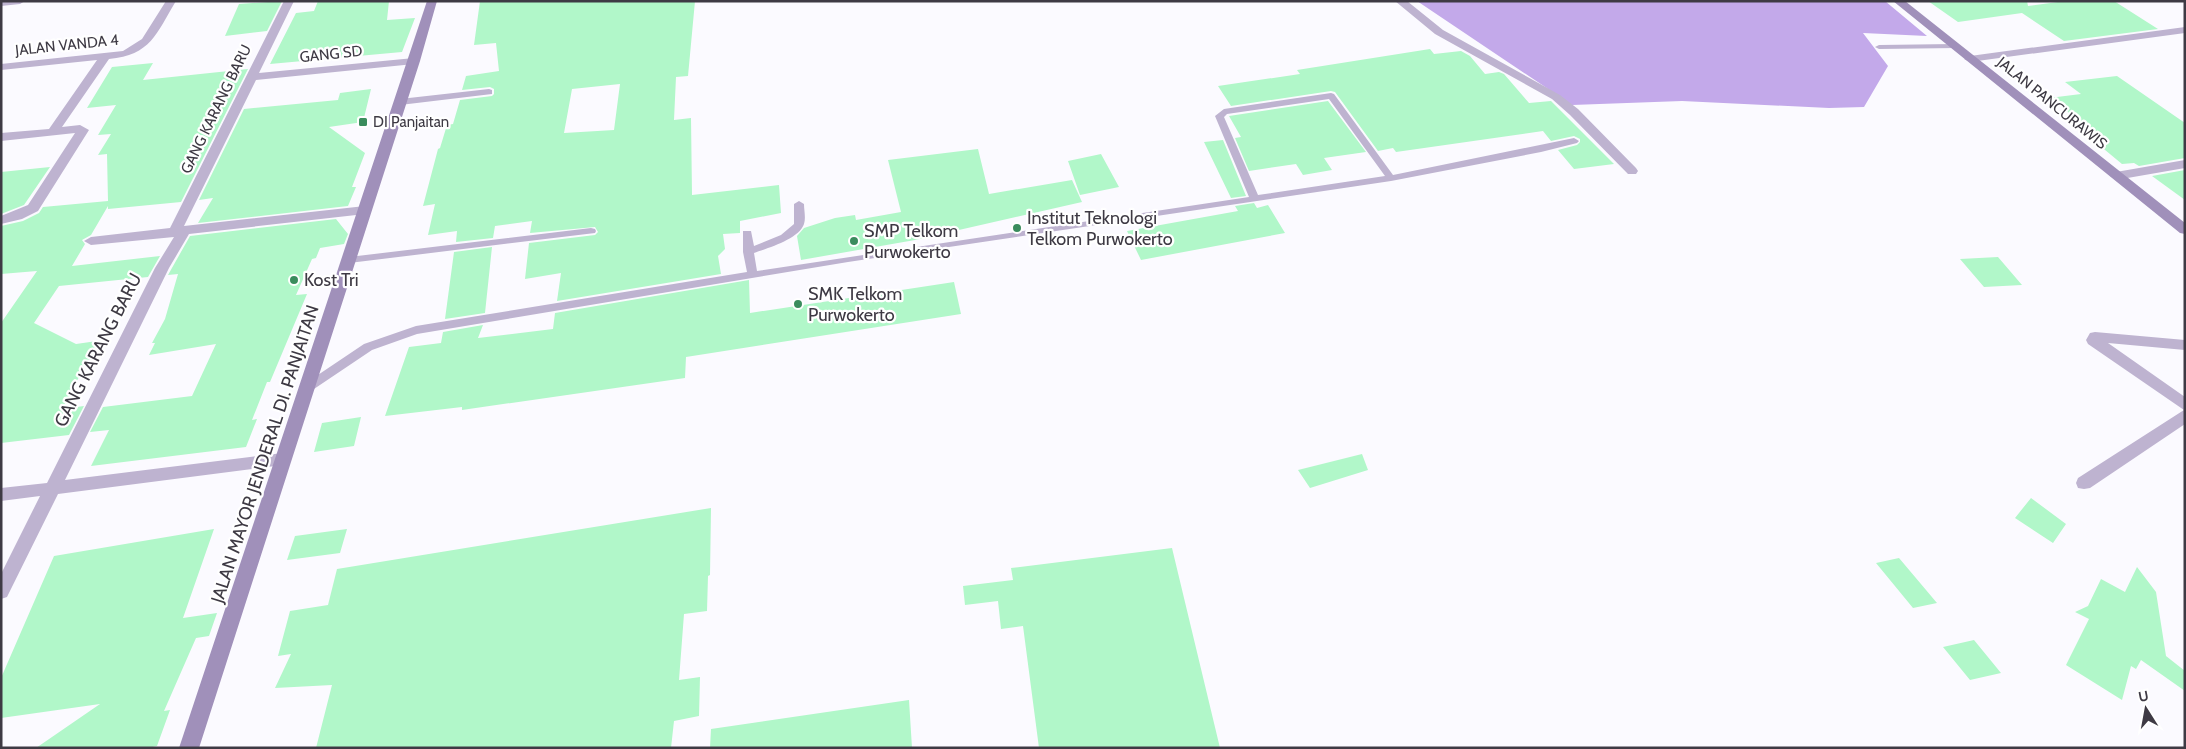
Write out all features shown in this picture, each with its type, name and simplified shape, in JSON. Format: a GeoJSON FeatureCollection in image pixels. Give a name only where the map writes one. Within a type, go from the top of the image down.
{"type":"FeatureCollection","features":[{"type":"Feature","properties":{"kind":"street"},"geometry":{"type":"LineString","coordinates":[[1,3],[20,1]]}},
{"type":"Feature","properties":{"kind":"street","name":"JALAN VANDA 4"},"geometry":{"type":"LineString","coordinates":[[1,67],[104,58],[126,54],[141,46],[171,1]]}},
{"type":"Feature","properties":{"kind":"street","name":"GANG KARANG BARU"},"geometry":{"type":"LineString","coordinates":[[1,592],[162,268],[250,77],[289,1]]}},
{"type":"Feature","properties":{"kind":"street","name":"JALAN MAYOR JENDERAL DI. PANJAITAN"},"geometry":{"type":"LineString","coordinates":[[189,748],[432,1]]}},
{"type":"Feature","properties":{"kind":"street"},"geometry":{"type":"LineString","coordinates":[[1400,1],[1439,32],[1516,73],[1556,97],[1574,112],[1632,172]]}},
{"type":"Feature","properties":{"kind":"street","name":"JALAN PANCURAWIS"},"geometry":{"type":"LineString","coordinates":[[1898,1],[2185,230]]}},
{"type":"Feature","properties":{"kind":"street"},"geometry":{"type":"LineString","coordinates":[[1970,59],[2185,30]]}},
{"type":"Feature","properties":{"kind":"street"},"geometry":{"type":"LineString","coordinates":[[53,131],[104,58]]}},
{"type":"Feature","properties":{"kind":"street","name":"GANG SD"},"geometry":{"type":"LineString","coordinates":[[250,77],[414,61]]}},
{"type":"Feature","properties":{"kind":"street"},"geometry":{"type":"LineString","coordinates":[[1,137],[80,129],[83,132],[33,208],[17,216],[1,220]]}},
{"type":"Feature","properties":{"kind":"street"},"geometry":{"type":"LineString","coordinates":[[2116,176],[2185,164]]}},
{"type":"Feature","properties":{"kind":"street"},"geometry":{"type":"LineString","coordinates":[[91,241],[365,210]]}},
{"type":"Feature","properties":{"kind":"street"},"geometry":{"type":"LineString","coordinates":[[2185,345],[2132,342],[2095,337],[2093,340],[2121,357],[2185,405]]}},
{"type":"Feature","properties":{"kind":"street"},"geometry":{"type":"LineString","coordinates":[[2084,483],[2185,416]]}},
{"type":"Feature","properties":{"kind":"street"},"geometry":{"type":"LineString","coordinates":[[1,495],[283,459]]}},
{"type":"Feature","properties":{"kind":"lane"},"geometry":{"type":"LineString","coordinates":[[1879,47],[1954,46]]}},
{"type":"Feature","properties":{"kind":"lane"},"geometry":{"type":"LineString","coordinates":[[400,102],[489,92]]}},
{"type":"Feature","properties":{"kind":"lane"},"geometry":{"type":"LineString","coordinates":[[1255,199],[1220,119],[1219,116],[1224,112],[1331,96],[1390,178]]}},
{"type":"Feature","properties":{"kind":"lane"},"geometry":{"type":"LineString","coordinates":[[307,388],[368,347],[416,330],[752,275],[1390,178],[1541,150],[1574,141]]}},
{"type":"Feature","properties":{"kind":"lane"},"geometry":{"type":"LineString","coordinates":[[748,252],[787,236],[796,230],[799,225],[799,204]]}},
{"type":"Feature","properties":{"kind":"lane"},"geometry":{"type":"LineString","coordinates":[[349,260],[591,231]]}},
{"type":"Feature","properties":{"kind":"lane"},"geometry":{"type":"LineString","coordinates":[[746,233],[752,275]]}},
{"type":"Feature","properties":{"kind":"shaded area"},"geometry":{"type":"Polygon","coordinates":[[[1417,1],[1885,1],[1927,36],[1863,33],[1888,66],[1864,107],[1829,108],[1682,101],[1572,105],[1417,1]]]}},
{"type":"Feature","properties":{"kind":"building"},"geometry":{"type":"Polygon","coordinates":[[[282,1],[267,31],[225,36],[239,4],[282,1]]]}},
{"type":"Feature","properties":{"kind":"building"},"geometry":{"type":"Polygon","coordinates":[[[318,1],[389,1],[387,20],[415,18],[402,52],[270,64],[296,13],[314,11],[318,1]]]}},
{"type":"Feature","properties":{"kind":"building"},"geometry":{"type":"Polygon","coordinates":[[[480,1],[695,1],[688,76],[676,77],[674,120],[691,118],[692,195],[779,185],[781,213],[740,221],[740,233],[723,234],[725,249],[718,256],[721,274],[557,301],[561,273],[525,279],[529,243],[595,235],[598,232],[595,227],[530,233],[532,221],[495,226],[493,238],[456,242],[457,231],[428,235],[435,204],[423,206],[438,149],[440,148],[447,125],[453,124],[460,100],[492,96],[494,94],[494,89],[490,87],[462,90],[466,76],[499,71],[496,43],[474,45],[480,1]],[[620,84],[572,89],[564,133],[614,130],[620,84]]]}},
{"type":"Feature","properties":{"kind":"building"},"geometry":{"type":"Polygon","coordinates":[[[1928,1],[2027,1],[2028,6],[2065,1],[2114,1],[2158,29],[2064,41],[2022,13],[1958,22],[1928,1]]]}},
{"type":"Feature","properties":{"kind":"building"},"geometry":{"type":"Polygon","coordinates":[[[1430,49],[1434,54],[1461,51],[1470,56],[1485,74],[1499,72],[1504,74],[1529,103],[1551,101],[1614,164],[1574,169],[1558,150],[1577,145],[1580,139],[1574,136],[1551,141],[1543,131],[1396,152],[1393,148],[1378,151],[1335,92],[1331,91],[1231,106],[1218,86],[1300,74],[1297,70],[1430,49]]]}},
{"type":"Feature","properties":{"kind":"building"},"geometry":{"type":"Polygon","coordinates":[[[153,63],[143,80],[248,69],[181,202],[108,209],[108,206],[91,235],[82,240],[85,244],[72,266],[160,256],[148,277],[59,286],[34,323],[76,344],[104,340],[92,361],[88,360],[62,409],[84,406],[69,435],[1,443],[1,323],[37,271],[1,274],[1,226],[23,221],[39,213],[43,207],[108,201],[107,154],[98,155],[111,134],[98,135],[116,105],[87,108],[112,67],[153,63]]]}},
{"type":"Feature","properties":{"kind":"building"},"geometry":{"type":"Polygon","coordinates":[[[2117,76],[2185,123],[2185,158],[2139,166],[2134,163],[2122,164],[2093,140],[2104,139],[2049,98],[2081,94],[2065,82],[2117,76]]]}},
{"type":"Feature","properties":{"kind":"building"},"geometry":{"type":"Polygon","coordinates":[[[371,89],[363,122],[329,127],[365,153],[352,187],[356,187],[348,206],[198,223],[213,198],[199,200],[244,109],[338,100],[340,93],[371,89]]]}},
{"type":"Feature","properties":{"kind":"building"},"geometry":{"type":"Polygon","coordinates":[[[1328,101],[1366,152],[1324,158],[1332,170],[1303,175],[1296,164],[1249,171],[1235,138],[1241,137],[1229,116],[1328,101]]]}},
{"type":"Feature","properties":{"kind":"building"},"geometry":{"type":"Polygon","coordinates":[[[1223,140],[1246,196],[1231,198],[1204,142],[1223,140]]]}},
{"type":"Feature","properties":{"kind":"building"},"geometry":{"type":"Polygon","coordinates":[[[978,149],[989,194],[1072,180],[1082,202],[915,240],[801,260],[797,236],[804,228],[835,218],[855,215],[856,220],[901,212],[888,160],[978,149]]]}},
{"type":"Feature","properties":{"kind":"building"},"geometry":{"type":"Polygon","coordinates":[[[1101,154],[1119,187],[1080,195],[1068,161],[1101,154]]]}},
{"type":"Feature","properties":{"kind":"building"},"geometry":{"type":"Polygon","coordinates":[[[50,167],[24,205],[1,214],[1,172],[50,167]]]}},
{"type":"Feature","properties":{"kind":"building"},"geometry":{"type":"Polygon","coordinates":[[[2185,170],[2185,200],[2152,176],[2185,170]]]}},
{"type":"Feature","properties":{"kind":"building"},"geometry":{"type":"Polygon","coordinates":[[[1254,203],[1257,208],[1268,205],[1285,233],[1141,260],[1127,231],[1238,211],[1235,206],[1254,203]]]}},
{"type":"Feature","properties":{"kind":"building"},"geometry":{"type":"Polygon","coordinates":[[[336,219],[348,234],[344,244],[320,248],[316,258],[312,259],[296,295],[307,294],[270,382],[267,382],[252,420],[257,419],[246,447],[91,466],[109,430],[90,432],[103,407],[192,396],[216,344],[149,355],[155,343],[152,343],[165,319],[178,274],[168,275],[190,236],[336,219]]]}},
{"type":"Feature","properties":{"kind":"building"},"geometry":{"type":"Polygon","coordinates":[[[492,247],[485,313],[445,319],[454,252],[492,247]]]}},
{"type":"Feature","properties":{"kind":"building"},"geometry":{"type":"Polygon","coordinates":[[[1998,257],[2022,285],[1984,287],[1960,259],[1998,257]]]}},
{"type":"Feature","properties":{"kind":"building"},"geometry":{"type":"Polygon","coordinates":[[[749,280],[750,313],[954,282],[961,314],[686,357],[685,378],[462,410],[462,407],[385,416],[409,347],[441,343],[443,332],[483,325],[478,338],[553,329],[555,313],[749,280]]]}},
{"type":"Feature","properties":{"kind":"building"},"geometry":{"type":"Polygon","coordinates":[[[361,417],[354,446],[314,452],[322,423],[361,417]]]}},
{"type":"Feature","properties":{"kind":"building"},"geometry":{"type":"Polygon","coordinates":[[[1362,454],[1368,470],[1310,488],[1298,470],[1362,454]]]}},
{"type":"Feature","properties":{"kind":"building"},"geometry":{"type":"Polygon","coordinates":[[[2031,498],[2066,524],[2053,543],[2015,518],[2031,498]]]}},
{"type":"Feature","properties":{"kind":"building"},"geometry":{"type":"Polygon","coordinates":[[[711,508],[710,575],[708,576],[707,611],[684,614],[679,680],[700,677],[699,716],[674,721],[671,748],[316,748],[332,685],[275,688],[291,654],[278,656],[290,611],[328,605],[337,569],[711,508]]]}},
{"type":"Feature","properties":{"kind":"building"},"geometry":{"type":"Polygon","coordinates":[[[214,529],[183,618],[217,613],[209,636],[196,638],[164,711],[170,710],[157,746],[148,748],[36,748],[100,704],[1,718],[1,678],[54,556],[214,529]]]}},
{"type":"Feature","properties":{"kind":"building"},"geometry":{"type":"Polygon","coordinates":[[[347,529],[340,553],[287,560],[295,536],[347,529]]]}},
{"type":"Feature","properties":{"kind":"building"},"geometry":{"type":"Polygon","coordinates":[[[1172,548],[1220,748],[1039,748],[1023,626],[1001,629],[998,601],[965,605],[963,586],[1013,580],[1011,568],[1172,548]]]}},
{"type":"Feature","properties":{"kind":"building"},"geometry":{"type":"Polygon","coordinates":[[[1899,558],[1937,603],[1913,608],[1876,563],[1899,558]]]}},
{"type":"Feature","properties":{"kind":"building"},"geometry":{"type":"Polygon","coordinates":[[[2137,567],[2156,592],[2166,656],[2185,671],[2185,691],[2141,660],[2136,669],[2131,666],[2122,700],[2066,665],[2089,619],[2075,612],[2088,606],[2101,579],[2125,592],[2137,567]]]}},
{"type":"Feature","properties":{"kind":"building"},"geometry":{"type":"Polygon","coordinates":[[[1974,640],[2001,673],[1970,680],[1943,647],[1974,640]]]}},
{"type":"Feature","properties":{"kind":"building"},"geometry":{"type":"Polygon","coordinates":[[[909,700],[912,748],[710,748],[711,729],[909,700]]]}},
{"type":"Feature","properties":{"kind":"place","name":"DI Panjaitan"},"geometry":{"type":"Point","coordinates":[363,122]}},
{"type":"Feature","properties":{"kind":"place","name":"Institut Teknologi Telkom Purwokerto"},"geometry":{"type":"Point","coordinates":[1017,228]}},
{"type":"Feature","properties":{"kind":"place","name":"SMP Telkom Purwokerto"},"geometry":{"type":"Point","coordinates":[854,241]}},
{"type":"Feature","properties":{"kind":"place","name":"Kost Tri"},"geometry":{"type":"Point","coordinates":[294,280]}},
{"type":"Feature","properties":{"kind":"place","name":"SMK Telkom Purwokerto"},"geometry":{"type":"Point","coordinates":[798,304]}}]}
